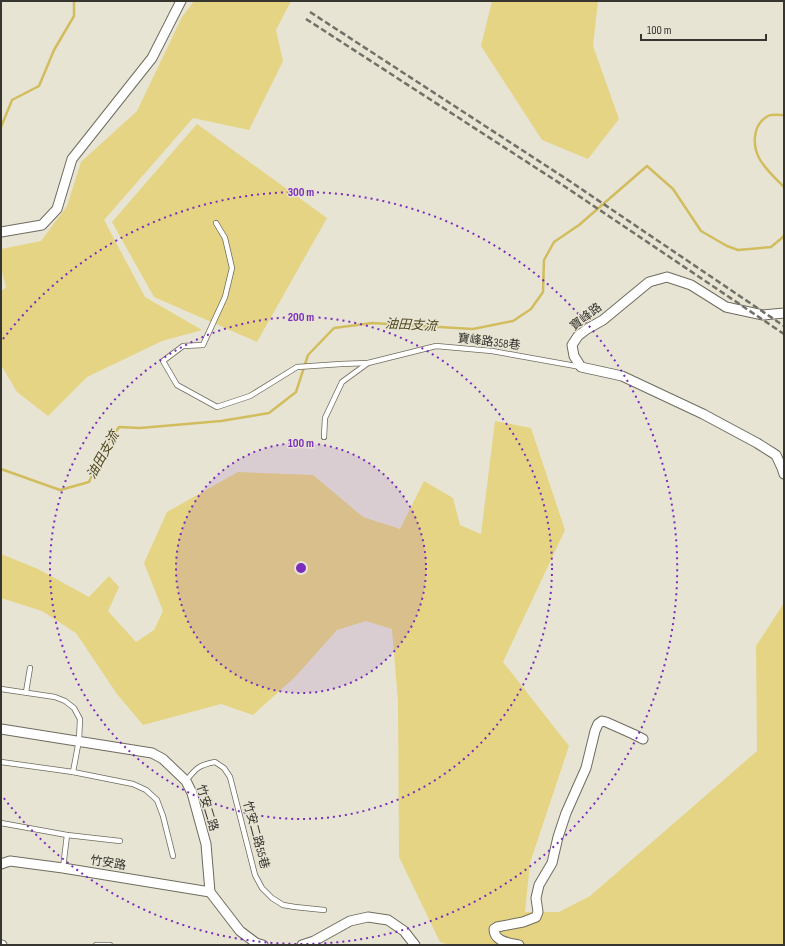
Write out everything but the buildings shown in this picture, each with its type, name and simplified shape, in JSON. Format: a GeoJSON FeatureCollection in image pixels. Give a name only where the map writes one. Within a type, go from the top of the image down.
{"type":"FeatureCollection","features":[{"type":"Feature","properties":{"kind":"street"},"geometry":{"type":"LineString","coordinates":[[1,232],[42,225],[57,209],[72,159],[152,58],[181,1]]}},
{"type":"Feature","properties":{"kind":"street","name":"寶峰路"},"geometry":{"type":"LineString","coordinates":[[580,367],[574,356],[572,345],[578,336],[602,320],[649,282],[667,277],[691,285],[726,307],[763,315],[784,312]]}},
{"type":"Feature","properties":{"kind":"street"},"geometry":{"type":"LineString","coordinates":[[580,367],[622,376],[702,414],[750,439],[776,455],[784,474]]}},
{"type":"Feature","properties":{"kind":"street"},"geometry":{"type":"LineString","coordinates":[[519,945],[504,942],[496,936],[494,929],[497,927],[523,922],[536,917],[538,912],[536,898],[538,885],[552,863],[558,837],[566,813],[586,768],[598,724],[602,721],[606,722],[643,740]]}},
{"type":"Feature","properties":{"kind":"street","name":"竹安二路"},"geometry":{"type":"LineString","coordinates":[[1,729],[152,752],[163,759],[186,781],[192,793],[206,844],[210,892]]}},
{"type":"Feature","properties":{"kind":"street","name":"竹安路"},"geometry":{"type":"LineString","coordinates":[[1,864],[10,861],[63,868],[210,892]]}},
{"type":"Feature","properties":{"kind":"street"},"geometry":{"type":"LineString","coordinates":[[210,892],[240,931],[263,945]]}},
{"type":"Feature","properties":{"kind":"street"},"geometry":{"type":"LineString","coordinates":[[302,945],[314,941],[350,921],[368,917],[388,920],[404,931],[415,945]]}},
{"type":"Feature","properties":{"kind":"lane"},"geometry":{"type":"LineString","coordinates":[[216,223],[225,238],[232,268],[225,297],[203,345],[184,346],[163,361],[177,385],[217,407],[250,396],[298,367],[368,363]]}},
{"type":"Feature","properties":{"kind":"lane","name":"寶峰路358巷"},"geometry":{"type":"LineString","coordinates":[[324,437],[325,418],[342,382],[368,363],[436,346],[492,351],[580,367]]}},
{"type":"Feature","properties":{"kind":"lane"},"geometry":{"type":"LineString","coordinates":[[26,692],[30,668]]}},
{"type":"Feature","properties":{"kind":"lane"},"geometry":{"type":"LineString","coordinates":[[1,689],[55,697],[65,701],[74,708],[80,719],[79,740],[73,772]]}},
{"type":"Feature","properties":{"kind":"lane"},"geometry":{"type":"LineString","coordinates":[[1,762],[73,772],[133,784],[146,790],[157,800],[173,856]]}},
{"type":"Feature","properties":{"kind":"lane","name":"竹安二路55巷"},"geometry":{"type":"LineString","coordinates":[[186,781],[195,770],[204,764],[215,762],[224,768],[230,777],[255,875],[262,888],[272,898],[283,904],[324,910]]}},
{"type":"Feature","properties":{"kind":"lane"},"geometry":{"type":"LineString","coordinates":[[1,822],[67,835],[120,841]]}},
{"type":"Feature","properties":{"kind":"lane"},"geometry":{"type":"LineString","coordinates":[[63,868],[67,835]]}},
{"type":"Feature","properties":{"kind":"lane"},"geometry":{"type":"LineString","coordinates":[[96,945],[110,945]]}},
{"type":"Feature","properties":{"kind":"shaded area"},"geometry":{"type":"Polygon","coordinates":[[[194,1],[291,1],[276,30],[283,61],[249,130],[193,118],[104,220],[145,297],[202,330],[162,341],[87,377],[48,416],[17,392],[1,365],[1,292],[6,287],[1,268],[1,249],[41,241],[67,206],[81,162],[137,111],[182,17],[194,1]]]}},
{"type":"Feature","properties":{"kind":"shaded area"},"geometry":{"type":"Polygon","coordinates":[[[492,1],[598,1],[593,46],[619,119],[588,159],[542,140],[481,46],[492,1]]]}},
{"type":"Feature","properties":{"kind":"shaded area"},"geometry":{"type":"Polygon","coordinates":[[[197,124],[327,218],[257,342],[154,297],[112,222],[197,124]]]}},
{"type":"Feature","properties":{"kind":"shaded area"},"geometry":{"type":"Polygon","coordinates":[[[495,421],[531,428],[565,530],[503,662],[569,746],[530,863],[525,912],[559,912],[590,896],[757,751],[756,646],[784,603],[784,945],[450,945],[440,942],[399,857],[398,702],[392,629],[366,621],[337,630],[295,677],[253,715],[221,704],[143,725],[117,694],[76,633],[42,611],[1,598],[1,554],[38,569],[89,597],[109,576],[119,587],[108,611],[136,642],[154,630],[163,611],[144,563],[167,512],[238,472],[313,475],[363,517],[400,529],[424,481],[453,498],[460,525],[481,534],[495,421]]]}},
{"type":"Feature","properties":{"kind":"waterway"},"geometry":{"type":"LineString","coordinates":[[1,127],[12,100],[39,86],[54,50],[74,16],[74,1]]}},
{"type":"Feature","properties":{"kind":"waterway","name":"油田支流"},"geometry":{"type":"LineString","coordinates":[[784,115],[768,116],[759,124],[755,135],[755,147],[761,162],[784,187]]}},
{"type":"Feature","properties":{"kind":"waterway","name":"油田支流"},"geometry":{"type":"LineString","coordinates":[[1,469],[60,490],[89,482],[103,451],[119,427],[140,428],[221,421],[269,413],[296,392],[308,355],[334,328],[372,323],[473,329],[513,321],[531,309],[543,292],[544,260],[554,242],[579,225],[647,166],[673,189],[701,231],[727,246],[738,250],[771,247],[784,235]]}},
{"type":"Feature","properties":{"kind":"railway"},"geometry":{"type":"LineString","coordinates":[[310,12],[568,180],[784,326]]}},
{"type":"Feature","properties":{"kind":"railway"},"geometry":{"type":"LineString","coordinates":[[306,19],[564,186],[784,334]]}}]}
